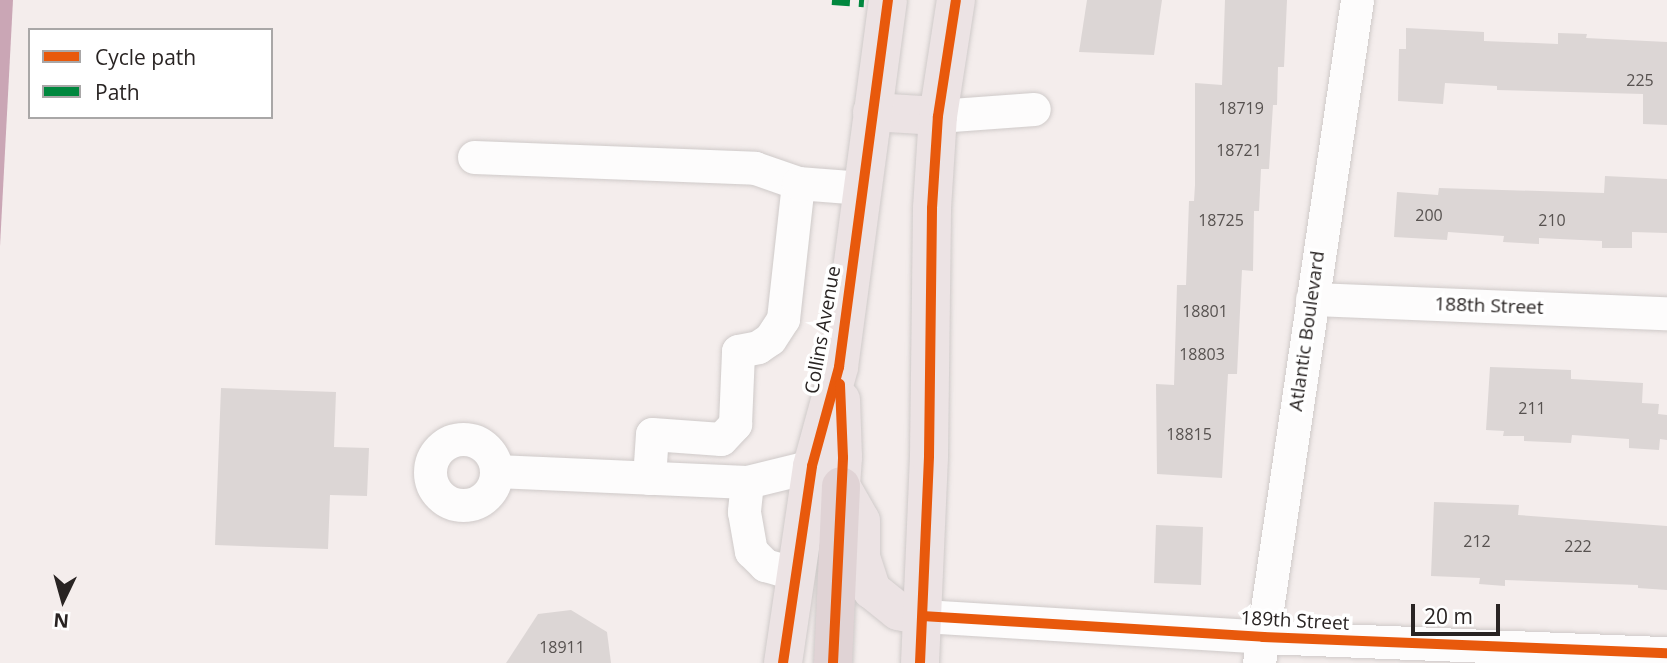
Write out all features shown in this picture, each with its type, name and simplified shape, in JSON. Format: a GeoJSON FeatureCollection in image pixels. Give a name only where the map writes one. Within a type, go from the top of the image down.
{"type":"FeatureCollection","features":[{"type":"Feature","properties":{"kind":"highway"},"geometry":{"type":"LineString","coordinates":[[826,476],[833,663]]}},
{"type":"Feature","properties":{"kind":"main road","name":"Collins Avenue"},"geometry":{"type":"LineString","coordinates":[[826,476],[844,457],[839,367],[888,0]]}},
{"type":"Feature","properties":{"kind":"main road"},"geometry":{"type":"LineString","coordinates":[[920,663],[929,456],[929,305],[938,116],[956,0]]}},
{"type":"Feature","properties":{"kind":"main road"},"geometry":{"type":"LineString","coordinates":[[872,112],[938,116]]}},
{"type":"Feature","properties":{"kind":"main road"},"geometry":{"type":"LineString","coordinates":[[826,476],[861,521],[861,557],[872,590],[898,611],[923,616]]}},
{"type":"Feature","properties":{"kind":"main road"},"geometry":{"type":"LineString","coordinates":[[783,663],[796,574],[826,476]]}},
{"type":"Feature","properties":{"kind":"street","name":"Atlantic Boulevard"},"geometry":{"type":"LineString","coordinates":[[1261,650],[1357,0]]}},
{"type":"Feature","properties":{"kind":"street"},"geometry":{"type":"LineString","coordinates":[[938,116],[1034,109]]}},
{"type":"Feature","properties":{"kind":"street"},"geometry":{"type":"LineString","coordinates":[[474,157],[755,168],[798,183],[862,188]]}},
{"type":"Feature","properties":{"kind":"street"},"geometry":{"type":"LineString","coordinates":[[649,478],[652,434],[721,439],[735,424],[738,351],[758,347],[770,339],[783,319],[798,183]]}},
{"type":"Feature","properties":{"kind":"street","name":"188th Street"},"geometry":{"type":"LineString","coordinates":[[1312,299],[1667,313]]}},
{"type":"Feature","properties":{"kind":"street"},"geometry":{"type":"LineString","coordinates":[[496,471],[747,482],[826,476]]}},
{"type":"Feature","properties":{"kind":"street"},"geometry":{"type":"LineString","coordinates":[[747,482],[744,512],[751,551],[765,565],[796,574]]}},
{"type":"Feature","properties":{"kind":"street","name":"189th Street"},"geometry":{"type":"LineString","coordinates":[[923,616],[1261,650],[1667,653]]}},
{"type":"Feature","properties":{"kind":"shaded area"},"geometry":{"type":"Polygon","coordinates":[[[0,0],[13,0],[0,246],[0,0]]]}},
{"type":"Feature","properties":{"kind":"building"},"geometry":{"type":"Polygon","coordinates":[[[1087,0],[1162,0],[1154,55],[1079,52],[1087,0]]]}},
{"type":"Feature","properties":{"kind":"building"},"geometry":{"type":"Polygon","coordinates":[[[1225,0],[1287,0],[1284,67],[1278,67],[1277,105],[1273,105],[1269,169],[1261,169],[1259,211],[1254,211],[1253,271],[1242,270],[1237,374],[1228,374],[1222,478],[1157,474],[1156,384],[1174,385],[1177,285],[1186,285],[1189,201],[1194,201],[1195,185],[1195,83],[1222,85],[1225,0]]]}},
{"type":"Feature","properties":{"kind":"building"},"geometry":{"type":"Polygon","coordinates":[[[1406,28],[1484,32],[1484,41],[1558,44],[1558,33],[1587,34],[1586,38],[1667,42],[1667,125],[1643,124],[1643,94],[1497,90],[1497,86],[1445,83],[1443,104],[1398,101],[1399,49],[1406,49],[1406,28]]]}},
{"type":"Feature","properties":{"kind":"building"},"geometry":{"type":"Polygon","coordinates":[[[1605,176],[1667,179],[1667,233],[1632,232],[1632,248],[1602,248],[1602,241],[1539,238],[1539,244],[1503,242],[1504,236],[1448,232],[1447,240],[1394,237],[1397,192],[1438,195],[1439,188],[1604,193],[1605,176]]]}},
{"type":"Feature","properties":{"kind":"building"},"geometry":{"type":"Polygon","coordinates":[[[1490,367],[1571,370],[1571,379],[1643,383],[1642,403],[1659,404],[1658,414],[1667,415],[1667,440],[1660,439],[1659,450],[1629,448],[1629,439],[1572,435],[1571,443],[1524,441],[1524,436],[1503,436],[1504,431],[1486,430],[1490,367]]]}},
{"type":"Feature","properties":{"kind":"building"},"geometry":{"type":"Polygon","coordinates":[[[221,388],[336,392],[334,447],[369,448],[367,496],[330,495],[328,549],[215,545],[221,388]]]}},
{"type":"Feature","properties":{"kind":"building"},"geometry":{"type":"Polygon","coordinates":[[[1434,502],[1519,505],[1518,515],[1667,526],[1667,590],[1638,588],[1638,585],[1505,580],[1505,586],[1479,584],[1480,578],[1431,576],[1434,502]]]}},
{"type":"Feature","properties":{"kind":"building"},"geometry":{"type":"Polygon","coordinates":[[[1156,525],[1203,527],[1201,585],[1154,583],[1156,525]]]}},
{"type":"Feature","properties":{"kind":"building"},"geometry":{"type":"Polygon","coordinates":[[[571,610],[607,632],[611,663],[506,663],[538,614],[571,610]]]}},
{"type":"Feature","properties":{"kind":"marked path"},"geometry":{"type":"LineString","coordinates":[[832,0],[864,2]]}},
{"type":"Feature","properties":{"kind":"cycle path"},"geometry":{"type":"LineString","coordinates":[[783,663],[812,466],[839,367],[888,0]]}},
{"type":"Feature","properties":{"kind":"cycle path"},"geometry":{"type":"LineString","coordinates":[[920,663],[929,456],[932,208],[938,116],[956,0]]}},
{"type":"Feature","properties":{"kind":"cycle path"},"geometry":{"type":"LineString","coordinates":[[833,663],[843,457],[840,384]]}},
{"type":"Feature","properties":{"kind":"cycle path"},"geometry":{"type":"LineString","coordinates":[[923,616],[1263,637],[1667,653]]}}]}
